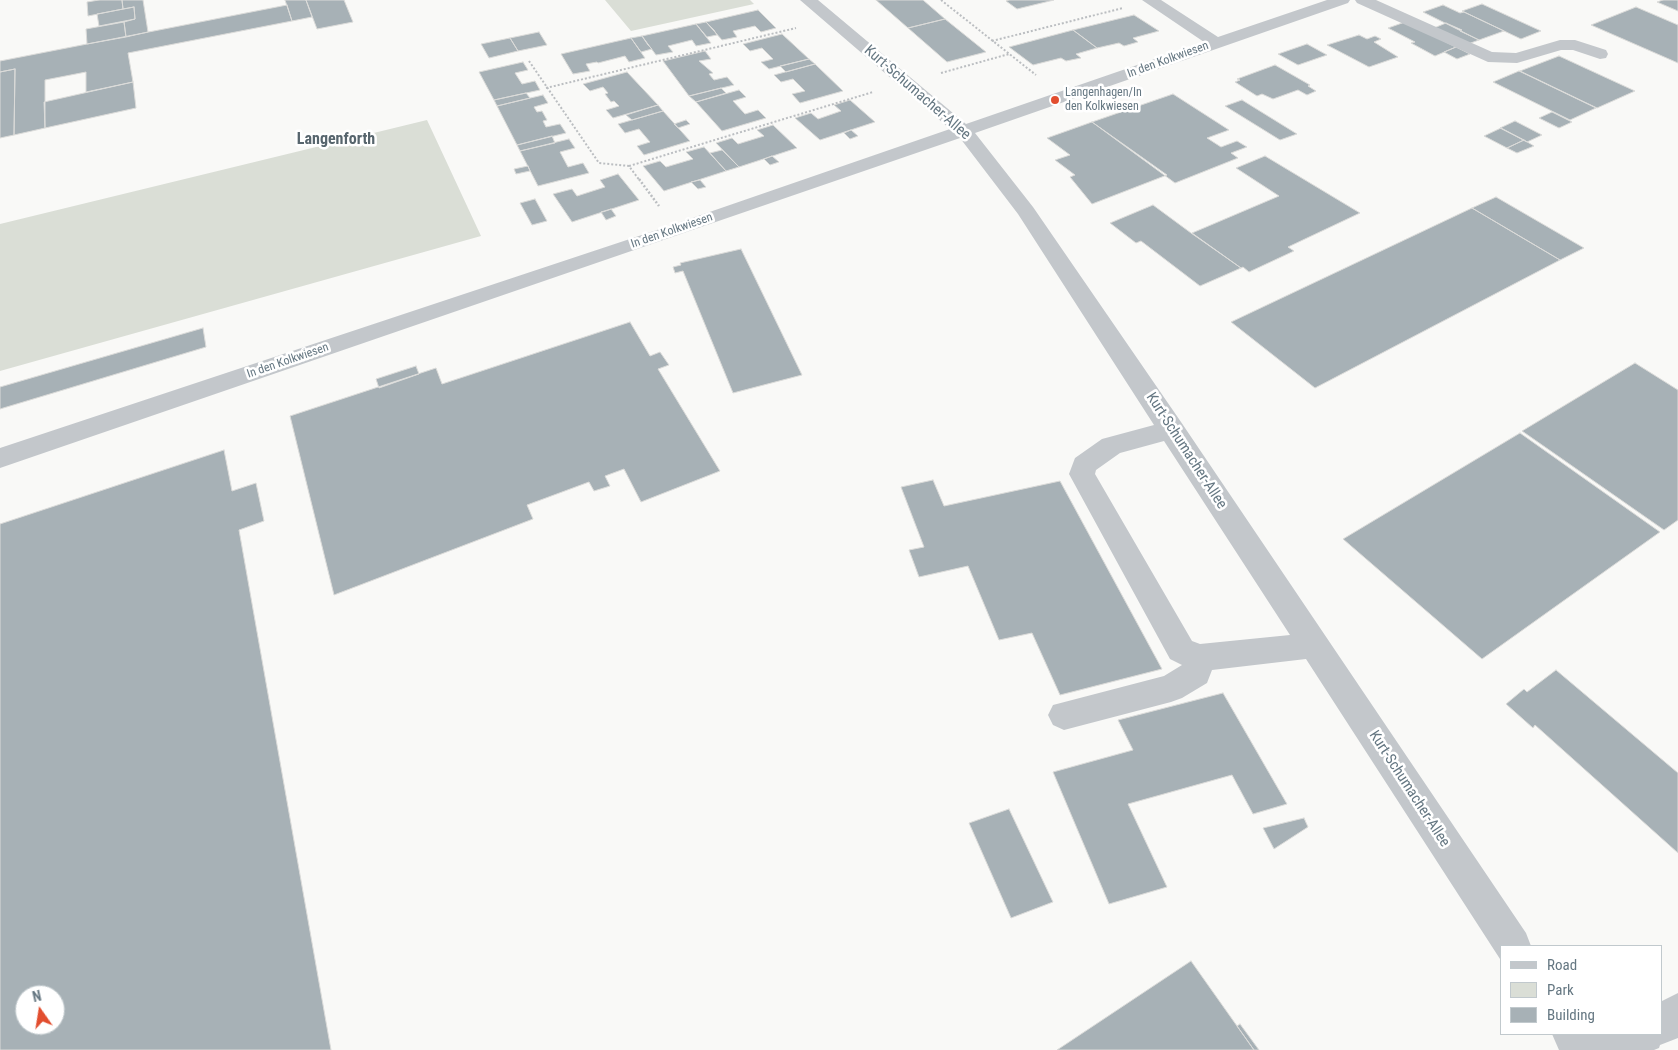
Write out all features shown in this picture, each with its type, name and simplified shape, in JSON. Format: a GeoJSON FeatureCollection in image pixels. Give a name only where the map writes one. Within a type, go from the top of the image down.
{"type":"FeatureCollection","features":[{"type":"Feature","properties":{"kind":"street","name":"Kurt-Schumacher-Allee"},"geometry":{"type":"LineString","coordinates":[[808,0],[964,131],[1026,211],[1513,945]]}},
{"type":"Feature","properties":{"kind":"street"},"geometry":{"type":"LineString","coordinates":[[1150,0],[1216,43]]}},
{"type":"Feature","properties":{"kind":"street","name":"In den Kolkwiesen"},"geometry":{"type":"LineString","coordinates":[[0,458],[676,230],[1342,0]]}},
{"type":"Feature","properties":{"kind":"street"},"geometry":{"type":"LineString","coordinates":[[1363,0],[1488,57],[1517,58],[1560,45],[1574,45],[1600,54]]}},
{"type":"Feature","properties":{"kind":"street"},"geometry":{"type":"LineString","coordinates":[[1172,429],[1111,446],[1084,465],[1082,474],[1182,650],[1199,658],[1315,645]]}},
{"type":"Feature","properties":{"kind":"street"},"geometry":{"type":"LineString","coordinates":[[1064,715],[1171,688],[1196,674],[1199,658]]}},
{"type":"Feature","properties":{"kind":"street"},"geometry":{"type":"LineString","coordinates":[[1663,1025],[1678,1012]]}},
{"type":"Feature","properties":{"kind":"street"},"geometry":{"type":"LineString","coordinates":[[1572,1035],[1582,1050]]}},
{"type":"Feature","properties":{"kind":"street"},"geometry":{"type":"LineString","coordinates":[[1608,1050],[1643,1035]]}},
{"type":"Feature","properties":{"kind":"path"},"geometry":{"type":"LineString","coordinates":[[941,0],[1064,97]]}},
{"type":"Feature","properties":{"kind":"path"},"geometry":{"type":"LineString","coordinates":[[992,41],[1150,0]]}},
{"type":"Feature","properties":{"kind":"path"},"geometry":{"type":"LineString","coordinates":[[546,88],[831,20]]}},
{"type":"Feature","properties":{"kind":"path"},"geometry":{"type":"LineString","coordinates":[[529,60],[546,88],[599,163],[629,166],[906,82],[1008,54]]}},
{"type":"Feature","properties":{"kind":"path"},"geometry":{"type":"LineString","coordinates":[[629,166],[676,230]]}},
{"type":"Feature","properties":{"kind":"green space"},"geometry":{"type":"Polygon","coordinates":[[[605,0],[750,0],[754,4],[631,31],[605,0]]]}},
{"type":"Feature","properties":{"kind":"green space"},"geometry":{"type":"Polygon","coordinates":[[[427,120],[481,236],[0,371],[0,224],[427,120]]]}},
{"type":"Feature","properties":{"kind":"building"},"geometry":{"type":"Polygon","coordinates":[[[122,0],[123,9],[88,16],[87,2],[122,0]]]}},
{"type":"Feature","properties":{"kind":"building"},"geometry":{"type":"Polygon","coordinates":[[[122,0],[143,0],[148,32],[126,37],[124,22],[135,19],[134,7],[123,9],[122,0]]]}},
{"type":"Feature","properties":{"kind":"building"},"geometry":{"type":"Polygon","coordinates":[[[285,0],[306,0],[312,17],[292,21],[285,0]]]}},
{"type":"Feature","properties":{"kind":"building"},"geometry":{"type":"Polygon","coordinates":[[[306,0],[344,0],[353,22],[317,29],[306,0]]]}},
{"type":"Feature","properties":{"kind":"building"},"geometry":{"type":"Polygon","coordinates":[[[876,0],[923,0],[945,19],[908,28],[876,0]]]}},
{"type":"Feature","properties":{"kind":"building"},"geometry":{"type":"Polygon","coordinates":[[[1054,0],[1017,9],[1006,1],[1054,0]]]}},
{"type":"Feature","properties":{"kind":"building"},"geometry":{"type":"Polygon","coordinates":[[[1678,0],[1678,11],[1657,2],[1678,0]]]}},
{"type":"Feature","properties":{"kind":"building"},"geometry":{"type":"Polygon","coordinates":[[[1482,4],[1541,31],[1521,39],[1462,11],[1482,4]]]}},
{"type":"Feature","properties":{"kind":"building"},"geometry":{"type":"Polygon","coordinates":[[[287,5],[292,21],[128,53],[133,82],[86,92],[86,72],[45,80],[45,128],[14,135],[15,69],[0,72],[0,61],[287,5]]]}},
{"type":"Feature","properties":{"kind":"building"},"geometry":{"type":"Polygon","coordinates":[[[1443,5],[1460,13],[1464,12],[1504,31],[1479,40],[1423,12],[1443,5]]]}},
{"type":"Feature","properties":{"kind":"building"},"geometry":{"type":"Polygon","coordinates":[[[134,7],[135,19],[99,26],[97,14],[134,7]]]}},
{"type":"Feature","properties":{"kind":"building"},"geometry":{"type":"Polygon","coordinates":[[[1636,7],[1678,25],[1678,63],[1591,25],[1636,7]]]}},
{"type":"Feature","properties":{"kind":"building"},"geometry":{"type":"Polygon","coordinates":[[[758,10],[776,28],[761,32],[755,26],[733,31],[737,37],[722,40],[706,22],[758,10]]]}},
{"type":"Feature","properties":{"kind":"building"},"geometry":{"type":"Polygon","coordinates":[[[1134,15],[1159,31],[1133,38],[1138,42],[1124,46],[1119,43],[1097,48],[1073,30],[1134,15]]]}},
{"type":"Feature","properties":{"kind":"building"},"geometry":{"type":"Polygon","coordinates":[[[945,19],[986,52],[947,62],[908,28],[945,19]]]}},
{"type":"Feature","properties":{"kind":"building"},"geometry":{"type":"Polygon","coordinates":[[[124,22],[126,37],[87,44],[86,29],[124,22]]]}},
{"type":"Feature","properties":{"kind":"building"},"geometry":{"type":"Polygon","coordinates":[[[706,22],[717,35],[707,37],[696,24],[706,22]]]}},
{"type":"Feature","properties":{"kind":"building"},"geometry":{"type":"Polygon","coordinates":[[[1405,22],[1456,47],[1435,56],[1411,43],[1415,42],[1388,28],[1405,22]]]}},
{"type":"Feature","properties":{"kind":"building"},"geometry":{"type":"Polygon","coordinates":[[[1446,23],[1479,40],[1468,44],[1434,28],[1446,23]]]}},
{"type":"Feature","properties":{"kind":"building"},"geometry":{"type":"Polygon","coordinates":[[[696,24],[711,43],[696,46],[692,40],[668,46],[673,52],[656,55],[642,36],[696,24]]]}},
{"type":"Feature","properties":{"kind":"building"},"geometry":{"type":"Polygon","coordinates":[[[1073,30],[1097,48],[1076,54],[1081,58],[1066,61],[1061,58],[1033,65],[1009,47],[1073,30]]]}},
{"type":"Feature","properties":{"kind":"building"},"geometry":{"type":"Polygon","coordinates":[[[539,32],[547,45],[518,51],[510,38],[539,32]]]}},
{"type":"Feature","properties":{"kind":"building"},"geometry":{"type":"Polygon","coordinates":[[[782,34],[809,59],[769,69],[761,62],[773,59],[762,48],[750,51],[743,44],[782,34]]]}},
{"type":"Feature","properties":{"kind":"building"},"geometry":{"type":"Polygon","coordinates":[[[1359,35],[1367,39],[1375,36],[1381,39],[1374,42],[1398,57],[1369,67],[1327,45],[1359,35]]]}},
{"type":"Feature","properties":{"kind":"building"},"geometry":{"type":"Polygon","coordinates":[[[642,36],[652,49],[641,52],[631,38],[642,36]]]}},
{"type":"Feature","properties":{"kind":"building"},"geometry":{"type":"Polygon","coordinates":[[[510,38],[518,51],[489,58],[481,44],[510,38]]]}},
{"type":"Feature","properties":{"kind":"building"},"geometry":{"type":"Polygon","coordinates":[[[631,38],[645,58],[629,62],[625,56],[586,64],[590,71],[573,74],[561,54],[631,38]]]}},
{"type":"Feature","properties":{"kind":"building"},"geometry":{"type":"Polygon","coordinates":[[[1307,44],[1327,55],[1298,65],[1278,54],[1307,44]]]}},
{"type":"Feature","properties":{"kind":"building"},"geometry":{"type":"Polygon","coordinates":[[[1456,47],[1470,54],[1457,59],[1444,52],[1456,47]]]}},
{"type":"Feature","properties":{"kind":"building"},"geometry":{"type":"Polygon","coordinates":[[[705,51],[711,59],[699,61],[713,73],[709,74],[714,80],[727,77],[734,85],[689,96],[663,61],[705,51]]]}},
{"type":"Feature","properties":{"kind":"building"},"geometry":{"type":"Polygon","coordinates":[[[1559,56],[1635,91],[1597,108],[1520,71],[1559,56]]]}},
{"type":"Feature","properties":{"kind":"building"},"geometry":{"type":"Polygon","coordinates":[[[809,59],[815,64],[786,72],[780,66],[809,59]]]}},
{"type":"Feature","properties":{"kind":"building"},"geometry":{"type":"Polygon","coordinates":[[[523,62],[528,70],[515,73],[522,84],[535,81],[540,90],[494,100],[479,72],[523,62]]]}},
{"type":"Feature","properties":{"kind":"building"},"geometry":{"type":"Polygon","coordinates":[[[815,64],[843,91],[800,103],[792,94],[805,91],[793,79],[781,82],[774,75],[815,64]]]}},
{"type":"Feature","properties":{"kind":"building"},"geometry":{"type":"Polygon","coordinates":[[[1275,65],[1310,85],[1308,86],[1316,91],[1307,95],[1298,90],[1273,99],[1262,94],[1257,96],[1235,82],[1240,80],[1237,79],[1275,65]]]}},
{"type":"Feature","properties":{"kind":"building"},"geometry":{"type":"Polygon","coordinates":[[[15,69],[14,135],[0,138],[0,72],[15,69]]]}},
{"type":"Feature","properties":{"kind":"building"},"geometry":{"type":"Polygon","coordinates":[[[1519,71],[1596,108],[1570,120],[1493,82],[1519,71]]]}},
{"type":"Feature","properties":{"kind":"building"},"geometry":{"type":"Polygon","coordinates":[[[627,72],[658,105],[613,118],[606,110],[619,106],[614,101],[611,102],[605,94],[608,93],[603,87],[590,91],[583,84],[627,72]]]}},
{"type":"Feature","properties":{"kind":"building"},"geometry":{"type":"Polygon","coordinates":[[[133,82],[136,108],[45,128],[44,102],[133,82]]]}},
{"type":"Feature","properties":{"kind":"building"},"geometry":{"type":"Polygon","coordinates":[[[721,88],[726,93],[696,102],[689,96],[721,88]]]}},
{"type":"Feature","properties":{"kind":"building"},"geometry":{"type":"Polygon","coordinates":[[[739,90],[746,97],[733,101],[745,114],[758,110],[766,118],[722,131],[696,102],[739,90]]]}},
{"type":"Feature","properties":{"kind":"building"},"geometry":{"type":"Polygon","coordinates":[[[526,93],[530,98],[497,106],[494,100],[526,93]]]}},
{"type":"Feature","properties":{"kind":"building"},"geometry":{"type":"Polygon","coordinates":[[[1173,94],[1229,130],[1207,138],[1221,147],[1237,141],[1247,147],[1231,153],[1238,158],[1175,183],[1092,122],[1173,94]]]}},
{"type":"Feature","properties":{"kind":"building"},"geometry":{"type":"Polygon","coordinates":[[[543,95],[548,103],[534,107],[537,112],[542,111],[547,120],[543,121],[546,127],[560,124],[566,133],[517,145],[497,106],[543,95]]]}},
{"type":"Feature","properties":{"kind":"building"},"geometry":{"type":"Polygon","coordinates":[[[850,100],[875,122],[820,140],[795,118],[811,113],[818,119],[841,111],[834,105],[850,100]]]}},
{"type":"Feature","properties":{"kind":"building"},"geometry":{"type":"Polygon","coordinates":[[[1242,100],[1297,134],[1280,140],[1225,106],[1242,100]]]}},
{"type":"Feature","properties":{"kind":"building"},"geometry":{"type":"Polygon","coordinates":[[[658,105],[663,111],[632,120],[626,115],[658,105]]]}},
{"type":"Feature","properties":{"kind":"building"},"geometry":{"type":"Polygon","coordinates":[[[663,111],[690,141],[644,155],[637,146],[650,142],[639,129],[625,133],[618,124],[663,111]]]}},
{"type":"Feature","properties":{"kind":"building"},"geometry":{"type":"Polygon","coordinates":[[[1552,112],[1572,122],[1559,128],[1539,118],[1552,112]]]}},
{"type":"Feature","properties":{"kind":"building"},"geometry":{"type":"Polygon","coordinates":[[[686,120],[690,124],[678,128],[674,124],[686,120]]]}},
{"type":"Feature","properties":{"kind":"building"},"geometry":{"type":"Polygon","coordinates":[[[1515,121],[1542,135],[1527,142],[1500,128],[1515,121]]]}},
{"type":"Feature","properties":{"kind":"building"},"geometry":{"type":"Polygon","coordinates":[[[1092,122],[1167,175],[1092,204],[1070,177],[1075,175],[1055,160],[1070,155],[1047,138],[1092,122]]]}},
{"type":"Feature","properties":{"kind":"building"},"geometry":{"type":"Polygon","coordinates":[[[773,125],[797,148],[739,167],[716,143],[732,138],[738,144],[764,136],[757,130],[773,125]]]}},
{"type":"Feature","properties":{"kind":"building"},"geometry":{"type":"Polygon","coordinates":[[[1501,128],[1524,140],[1507,148],[1484,136],[1501,128]]]}},
{"type":"Feature","properties":{"kind":"building"},"geometry":{"type":"Polygon","coordinates":[[[851,130],[858,136],[850,139],[844,133],[851,130]]]}},
{"type":"Feature","properties":{"kind":"building"},"geometry":{"type":"Polygon","coordinates":[[[552,136],[555,143],[520,151],[517,145],[552,136]]]}},
{"type":"Feature","properties":{"kind":"building"},"geometry":{"type":"Polygon","coordinates":[[[569,139],[575,148],[560,152],[568,167],[583,163],[589,173],[538,186],[520,151],[569,139]]]}},
{"type":"Feature","properties":{"kind":"building"},"geometry":{"type":"Polygon","coordinates":[[[1524,140],[1534,146],[1517,153],[1507,148],[1524,140]]]}},
{"type":"Feature","properties":{"kind":"building"},"geometry":{"type":"Polygon","coordinates":[[[704,147],[726,171],[664,191],[643,166],[660,161],[666,167],[693,159],[686,152],[704,147]]]}},
{"type":"Feature","properties":{"kind":"building"},"geometry":{"type":"Polygon","coordinates":[[[722,150],[739,167],[726,171],[710,153],[722,150]]]}},
{"type":"Feature","properties":{"kind":"building"},"geometry":{"type":"Polygon","coordinates":[[[772,156],[779,162],[770,165],[764,159],[772,156]]]}},
{"type":"Feature","properties":{"kind":"building"},"geometry":{"type":"Polygon","coordinates":[[[1265,156],[1360,213],[1288,247],[1294,251],[1249,272],[1192,233],[1279,196],[1236,168],[1265,156]]]}},
{"type":"Feature","properties":{"kind":"building"},"geometry":{"type":"Polygon","coordinates":[[[528,166],[530,171],[516,174],[514,169],[528,166]]]}},
{"type":"Feature","properties":{"kind":"building"},"geometry":{"type":"Polygon","coordinates":[[[618,174],[639,200],[572,222],[553,194],[572,189],[577,196],[605,187],[600,180],[618,174]]]}},
{"type":"Feature","properties":{"kind":"building"},"geometry":{"type":"Polygon","coordinates":[[[700,180],[706,187],[698,189],[691,182],[700,180]]]}},
{"type":"Feature","properties":{"kind":"building"},"geometry":{"type":"Polygon","coordinates":[[[1496,197],[1584,248],[1560,260],[1472,208],[1496,197]]]}},
{"type":"Feature","properties":{"kind":"building"},"geometry":{"type":"Polygon","coordinates":[[[535,199],[547,221],[532,225],[520,203],[535,199]]]}},
{"type":"Feature","properties":{"kind":"building"},"geometry":{"type":"Polygon","coordinates":[[[1153,205],[1241,268],[1200,286],[1141,241],[1136,243],[1110,223],[1153,205]]]}},
{"type":"Feature","properties":{"kind":"building"},"geometry":{"type":"Polygon","coordinates":[[[1472,208],[1560,260],[1315,388],[1231,322],[1472,208]]]}},
{"type":"Feature","properties":{"kind":"building"},"geometry":{"type":"Polygon","coordinates":[[[611,209],[616,216],[606,220],[601,212],[611,209]]]}},
{"type":"Feature","properties":{"kind":"building"},"geometry":{"type":"Polygon","coordinates":[[[741,249],[802,375],[733,393],[683,271],[675,273],[673,267],[681,265],[680,263],[741,249]]]}},
{"type":"Feature","properties":{"kind":"building"},"geometry":{"type":"Polygon","coordinates":[[[630,322],[650,356],[660,352],[669,365],[658,369],[720,471],[641,502],[624,469],[605,476],[610,486],[594,491],[589,482],[527,505],[533,519],[334,595],[290,416],[436,368],[442,384],[630,322]]]}},
{"type":"Feature","properties":{"kind":"building"},"geometry":{"type":"Polygon","coordinates":[[[203,328],[206,347],[0,409],[0,387],[203,328]]]}},
{"type":"Feature","properties":{"kind":"building"},"geometry":{"type":"Polygon","coordinates":[[[1635,363],[1678,390],[1678,520],[1664,530],[1522,431],[1635,363]]]}},
{"type":"Feature","properties":{"kind":"building"},"geometry":{"type":"Polygon","coordinates":[[[416,366],[419,374],[379,388],[376,379],[416,366]]]}},
{"type":"Feature","properties":{"kind":"building"},"geometry":{"type":"Polygon","coordinates":[[[1520,433],[1660,532],[1482,659],[1343,539],[1520,433]]]}},
{"type":"Feature","properties":{"kind":"building"},"geometry":{"type":"Polygon","coordinates":[[[224,450],[232,491],[256,483],[264,521],[239,530],[331,1050],[0,1050],[0,524],[224,450]]]}},
{"type":"Feature","properties":{"kind":"building"},"geometry":{"type":"Polygon","coordinates":[[[933,480],[944,506],[1060,481],[1162,669],[1060,695],[1032,633],[999,640],[968,566],[919,577],[909,550],[924,547],[901,487],[933,480]]]}},
{"type":"Feature","properties":{"kind":"building"},"geometry":{"type":"Polygon","coordinates":[[[1556,670],[1678,773],[1678,853],[1535,725],[1533,728],[1506,704],[1524,689],[1527,692],[1556,670]]]}},
{"type":"Feature","properties":{"kind":"building"},"geometry":{"type":"Polygon","coordinates":[[[1223,693],[1287,804],[1253,814],[1232,775],[1128,804],[1167,887],[1109,904],[1053,772],[1133,750],[1118,720],[1223,693]]]}},
{"type":"Feature","properties":{"kind":"building"},"geometry":{"type":"Polygon","coordinates":[[[1009,809],[1053,902],[1011,918],[969,823],[1009,809]]]}},
{"type":"Feature","properties":{"kind":"building"},"geometry":{"type":"Polygon","coordinates":[[[1304,818],[1308,827],[1274,849],[1263,828],[1304,818]]]}},
{"type":"Feature","properties":{"kind":"building"},"geometry":{"type":"Polygon","coordinates":[[[1191,961],[1254,1050],[1057,1050],[1191,961]]]}},
{"type":"Feature","properties":{"kind":"building"},"geometry":{"type":"Polygon","coordinates":[[[1240,1024],[1259,1050],[1254,1050],[1237,1026],[1240,1024]]]}},
{"type":"Feature","properties":{"kind":"place","name":"Langenhagen/In den Kolkwiesen"},"geometry":{"type":"Point","coordinates":[1055,100]}},
{"type":"Feature","properties":{"kind":"district","name":"Langenforth"},"geometry":{"type":"Point","coordinates":[336,140]}}]}
